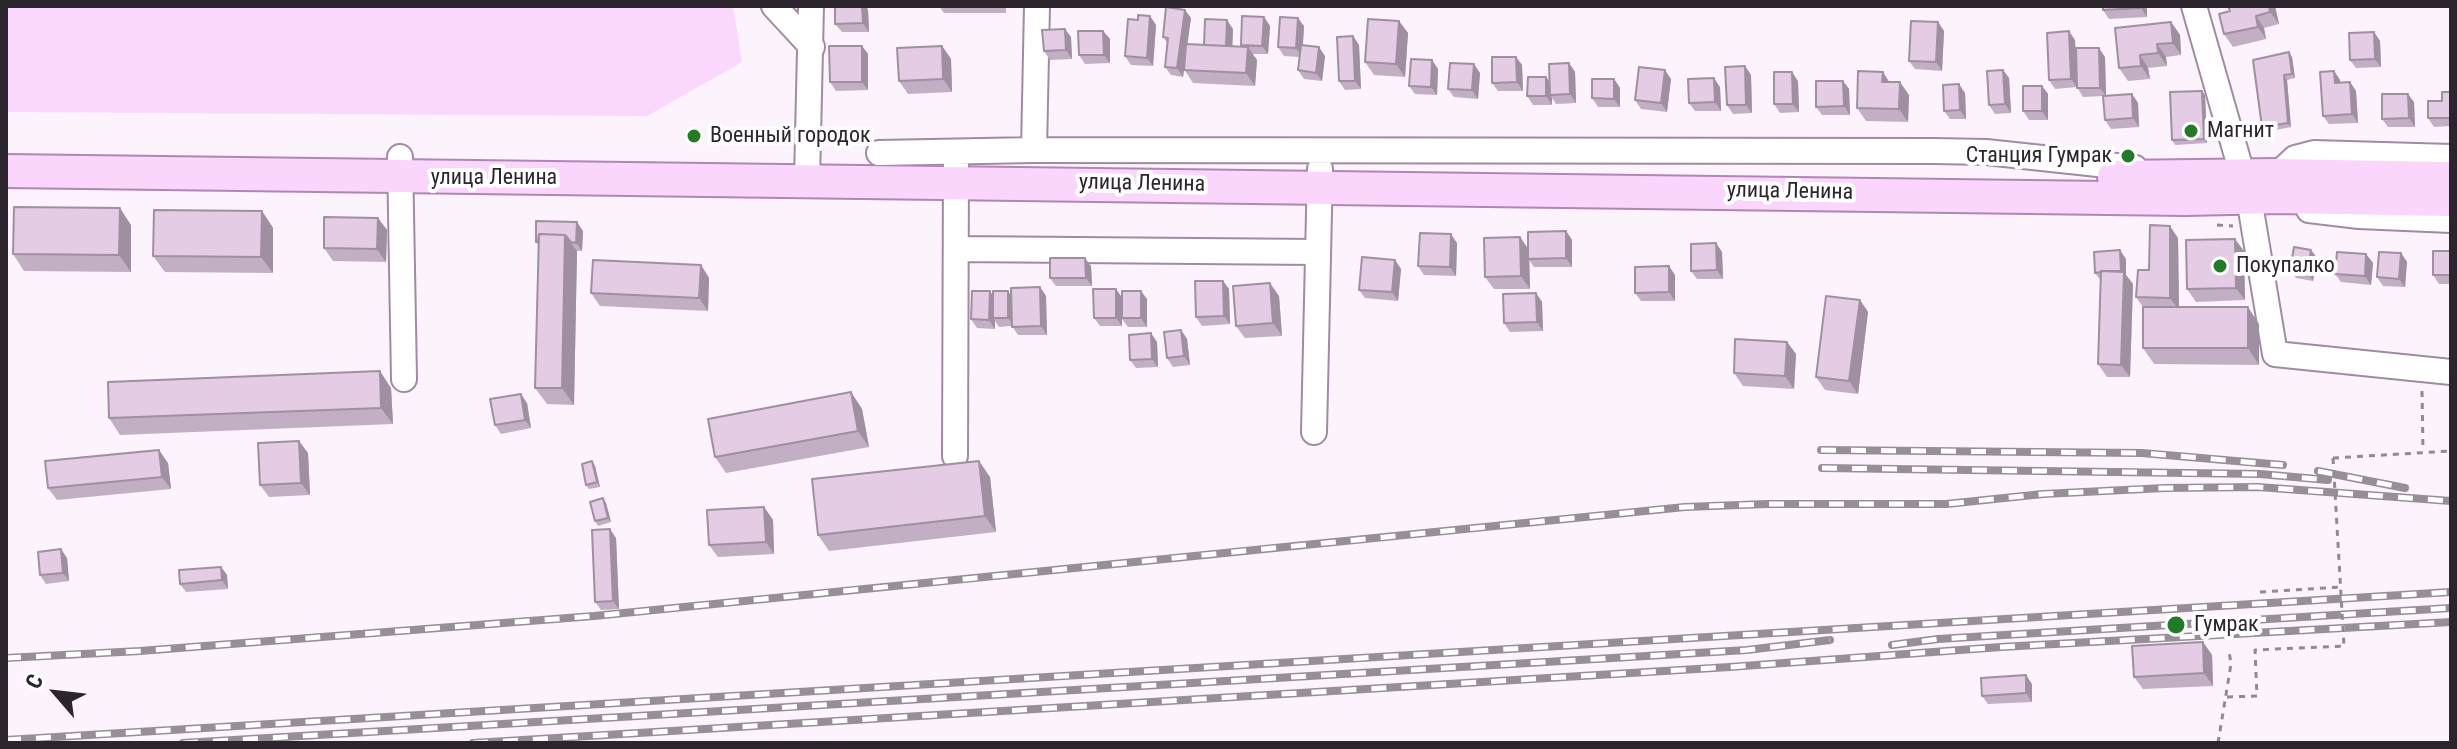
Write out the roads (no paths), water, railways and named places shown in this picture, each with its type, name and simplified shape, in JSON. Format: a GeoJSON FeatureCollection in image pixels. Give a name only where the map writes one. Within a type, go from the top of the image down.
{"type":"FeatureCollection","features":[{"type":"Feature","properties":{"kind":"main road","name":"улица Ленина"},"geometry":{"type":"LineString","coordinates":[[6,153],[400,167]]}},
{"type":"Feature","properties":{"kind":"main road","name":"улица Ленина"},"geometry":{"type":"LineString","coordinates":[[6,171],[400,167],[807,171],[1320,178],[2185,199],[2262,187],[2451,178]]}},
{"type":"Feature","properties":{"kind":"main road","name":"улица Ленина"},"geometry":{"type":"LineString","coordinates":[[1320,178],[2185,176],[2262,187],[2451,200]]}},
{"type":"Feature","properties":{"kind":"street"},"geometry":{"type":"LineString","coordinates":[[774,6],[812,47]]}},
{"type":"Feature","properties":{"kind":"street"},"geometry":{"type":"LineString","coordinates":[[807,171],[811,6]]}},
{"type":"Feature","properties":{"kind":"street"},"geometry":{"type":"LineString","coordinates":[[1034,150],[1037,6]]}},
{"type":"Feature","properties":{"kind":"street"},"geometry":{"type":"LineString","coordinates":[[2194,6],[2262,187],[2275,354],[2451,372]]}},
{"type":"Feature","properties":{"kind":"street","name":"улица Ленина"},"geometry":{"type":"LineString","coordinates":[[879,153],[1034,150],[1986,152],[2185,176]]}},
{"type":"Feature","properties":{"kind":"street"},"geometry":{"type":"LineString","coordinates":[[2262,187],[2295,158],[2314,153],[2451,157]]}},
{"type":"Feature","properties":{"kind":"street"},"geometry":{"type":"LineString","coordinates":[[400,167],[404,379]]}},
{"type":"Feature","properties":{"kind":"street"},"geometry":{"type":"LineString","coordinates":[[955,456],[956,173]]}},
{"type":"Feature","properties":{"kind":"street"},"geometry":{"type":"LineString","coordinates":[[1314,432],[1320,178]]}},
{"type":"Feature","properties":{"kind":"street","name":"улица Ленина"},"geometry":{"type":"LineString","coordinates":[[2262,187],[2313,211],[2451,220]]}},
{"type":"Feature","properties":{"kind":"street"},"geometry":{"type":"LineString","coordinates":[[956,249],[1317,252]]}},
{"type":"Feature","properties":{"kind":"railway"},"geometry":{"type":"LineString","coordinates":[[1821,450],[2142,453],[2283,465]]}},
{"type":"Feature","properties":{"kind":"railway"},"geometry":{"type":"LineString","coordinates":[[1822,468],[2260,474],[2328,480]]}},
{"type":"Feature","properties":{"kind":"railway"},"geometry":{"type":"LineString","coordinates":[[2318,471],[2405,488]]}},
{"type":"Feature","properties":{"kind":"railway"},"geometry":{"type":"LineString","coordinates":[[6,658],[140,651],[594,616],[1685,507],[1946,504],[2043,494],[2258,487],[2451,501]]}},
{"type":"Feature","properties":{"kind":"railway"},"geometry":{"type":"LineString","coordinates":[[6,740],[2451,592]]}},
{"type":"Feature","properties":{"kind":"railway"},"geometry":{"type":"LineString","coordinates":[[1892,645],[1938,639],[2451,608]]}},
{"type":"Feature","properties":{"kind":"railway"},"geometry":{"type":"LineString","coordinates":[[473,743],[1730,667],[2001,647],[2451,622]]}},
{"type":"Feature","properties":{"kind":"railway"},"geometry":{"type":"LineString","coordinates":[[183,743],[1747,650],[1830,640]]}},
{"type":"Feature","properties":{"kind":"place","name":"Магнит"},"geometry":{"type":"Point","coordinates":[2191,131]}},
{"type":"Feature","properties":{"kind":"place","name":"Военный городок"},"geometry":{"type":"Point","coordinates":[694,136]}},
{"type":"Feature","properties":{"kind":"place","name":"Станция Гумрак"},"geometry":{"type":"Point","coordinates":[2128,156]}},
{"type":"Feature","properties":{"kind":"place","name":"Покупалко"},"geometry":{"type":"Point","coordinates":[2220,266]}},
{"type":"Feature","properties":{"kind":"place","name":"Гумрак"},"geometry":{"type":"Point","coordinates":[2176,625]}}]}
